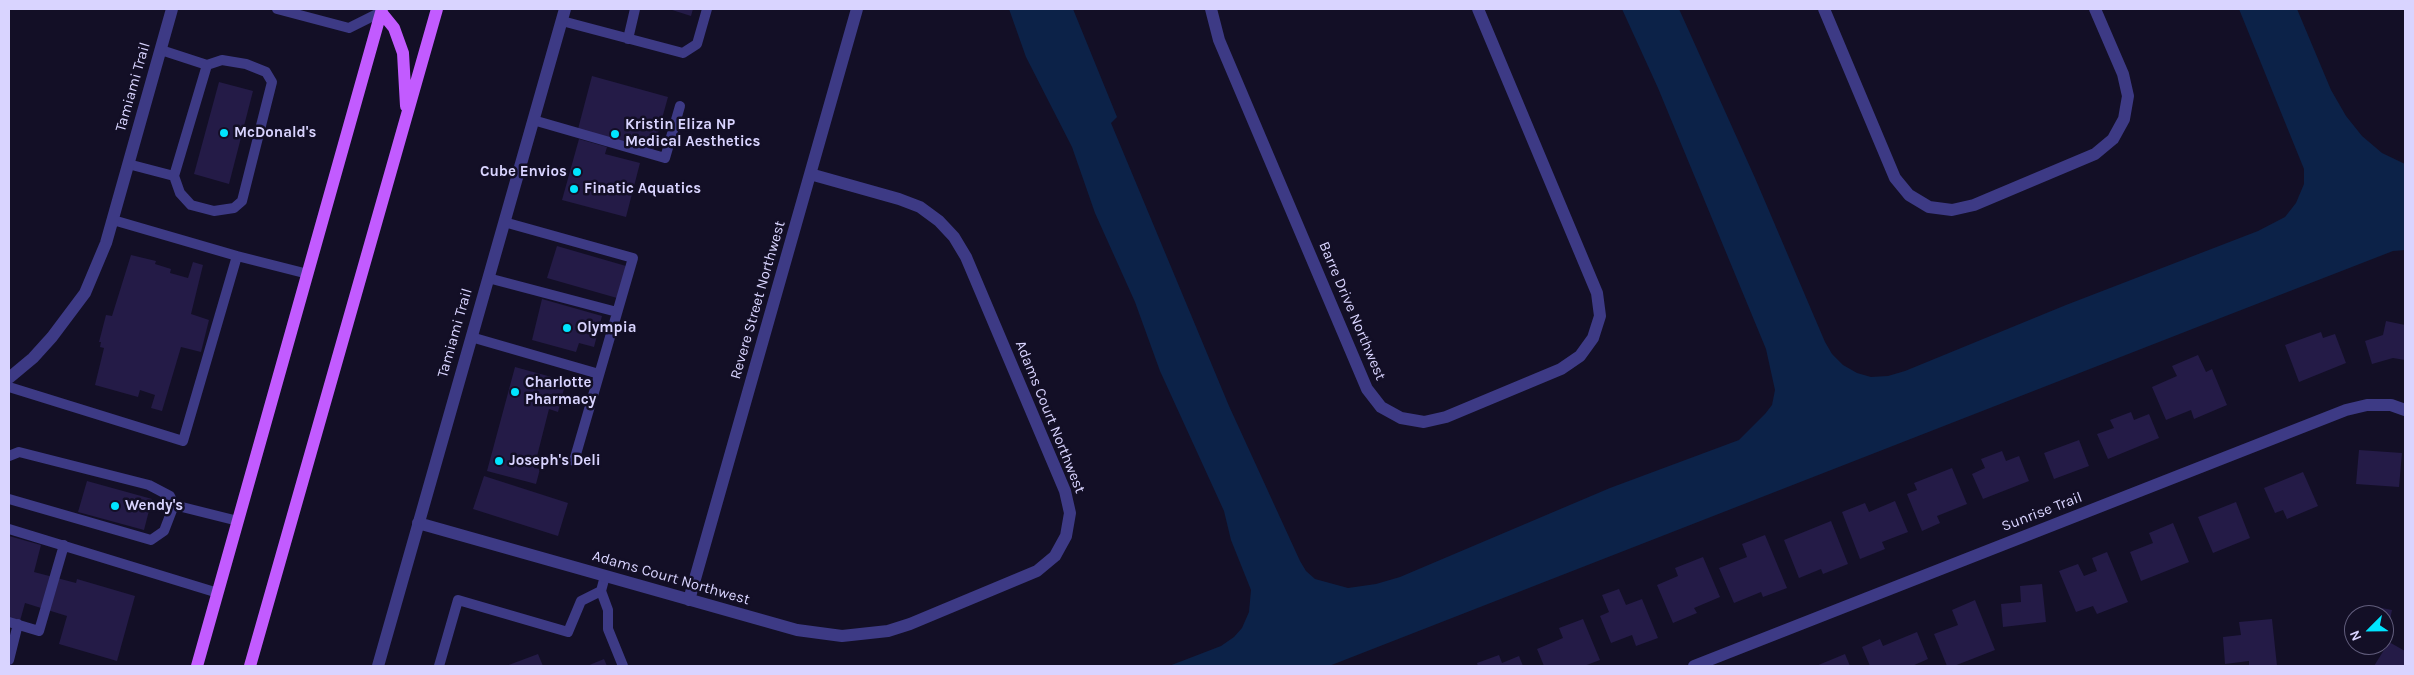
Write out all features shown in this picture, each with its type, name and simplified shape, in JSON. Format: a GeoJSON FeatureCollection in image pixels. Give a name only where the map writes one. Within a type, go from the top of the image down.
{"type":"FeatureCollection","features":[{"type":"Feature","properties":{"kind":"main road"},"geometry":{"type":"LineString","coordinates":[[250,666],[437,9]]}},
{"type":"Feature","properties":{"kind":"main road"},"geometry":{"type":"LineString","coordinates":[[380,10],[394,28],[403,52],[407,116]]}},
{"type":"Feature","properties":{"kind":"main road"},"geometry":{"type":"LineString","coordinates":[[197,666],[308,274],[380,10]]}},
{"type":"Feature","properties":{"kind":"street","name":"Tamiami Trail"},"geometry":{"type":"LineString","coordinates":[[9,378],[33,358],[70,315],[85,293],[106,243],[172,9]]}},
{"type":"Feature","properties":{"kind":"street","name":"Revere Street Northwest"},"geometry":{"type":"LineString","coordinates":[[690,600],[857,9]]}},
{"type":"Feature","properties":{"kind":"street","name":"Barre Drive Northwest"},"geometry":{"type":"LineString","coordinates":[[1210,9],[1219,40],[1367,389],[1381,407],[1394,415],[1424,422],[1446,417],[1562,368],[1580,356],[1594,338],[1600,316],[1598,293],[1478,9]]}},
{"type":"Feature","properties":{"kind":"street"},"geometry":{"type":"LineString","coordinates":[[1824,9],[1894,178],[1909,195],[1929,207],[1952,210],[1974,205],[2095,154],[2113,139],[2124,119],[2128,96],[2123,74],[2095,9]]}},
{"type":"Feature","properties":{"kind":"street","name":"Tamiami Trail"},"geometry":{"type":"LineString","coordinates":[[378,666],[564,15]]}},
{"type":"Feature","properties":{"kind":"street","name":"Adams Court Northwest"},"geometry":{"type":"LineString","coordinates":[[418,523],[819,635],[842,636],[881,632],[910,624],[1037,571],[1055,556],[1066,536],[1070,513],[1065,491],[966,257],[954,238],[939,221],[920,207],[899,199],[810,174]]}},
{"type":"Feature","properties":{"kind":"street","name":"Sunrise Trail"},"geometry":{"type":"LineString","coordinates":[[1694,666],[2346,410],[2368,405],[2391,405],[2405,410]]}},
{"type":"Feature","properties":{"kind":"lane"},"geometry":{"type":"LineString","coordinates":[[277,9],[349,28],[380,10]]}},
{"type":"Feature","properties":{"kind":"lane"},"geometry":{"type":"LineString","coordinates":[[628,39],[636,9]]}},
{"type":"Feature","properties":{"kind":"lane"},"geometry":{"type":"LineString","coordinates":[[564,15],[628,39],[683,53],[696,44],[707,9]]}},
{"type":"Feature","properties":{"kind":"lane"},"geometry":{"type":"LineString","coordinates":[[161,50],[207,65],[222,60],[246,64],[266,72],[272,82],[242,201],[234,208],[214,211],[191,205],[180,193],[174,176],[207,65]]}},
{"type":"Feature","properties":{"kind":"lane"},"geometry":{"type":"LineString","coordinates":[[533,120],[665,158],[680,106]]}},
{"type":"Feature","properties":{"kind":"lane"},"geometry":{"type":"LineString","coordinates":[[128,164],[174,176]]}},
{"type":"Feature","properties":{"kind":"lane"},"geometry":{"type":"LineString","coordinates":[[113,220],[308,274]]}},
{"type":"Feature","properties":{"kind":"lane"},"geometry":{"type":"LineString","coordinates":[[504,222],[633,258],[574,461]]}},
{"type":"Feature","properties":{"kind":"lane"},"geometry":{"type":"LineString","coordinates":[[9,387],[182,441],[238,256]]}},
{"type":"Feature","properties":{"kind":"lane"},"geometry":{"type":"LineString","coordinates":[[488,278],[617,312]]}},
{"type":"Feature","properties":{"kind":"lane"},"geometry":{"type":"LineString","coordinates":[[471,337],[599,374]]}},
{"type":"Feature","properties":{"kind":"lane"},"geometry":{"type":"LineString","coordinates":[[9,456],[19,452],[149,485],[170,496],[174,505],[164,531],[151,540],[9,499]]}},
{"type":"Feature","properties":{"kind":"lane"},"geometry":{"type":"LineString","coordinates":[[174,505],[238,521]]}},
{"type":"Feature","properties":{"kind":"lane"},"geometry":{"type":"LineString","coordinates":[[9,529],[218,593]]}},
{"type":"Feature","properties":{"kind":"lane"},"geometry":{"type":"LineString","coordinates":[[9,660],[14,623],[40,630],[64,545]]}},
{"type":"Feature","properties":{"kind":"lane"},"geometry":{"type":"LineString","coordinates":[[605,576],[601,591],[608,610],[608,629],[623,666]]}},
{"type":"Feature","properties":{"kind":"lane"},"geometry":{"type":"LineString","coordinates":[[439,666],[458,600],[568,632],[581,601],[601,591]]}},
{"type":"Feature","properties":{"kind":"water"},"geometry":{"type":"Polygon","coordinates":[[[1009,9],[1073,9],[1117,117],[1111,123],[1229,406],[1300,561],[1306,571],[1315,579],[1348,588],[1376,584],[1400,577],[1610,488],[1739,440],[1772,405],[1775,390],[1766,349],[1658,88],[1622,9],[1679,9],[1755,178],[1825,342],[1832,354],[1843,365],[1857,373],[1871,377],[1888,376],[1905,371],[2066,305],[2258,231],[2285,217],[2296,203],[2304,184],[2304,169],[2239,9],[2297,9],[2331,90],[2346,116],[2362,136],[2382,153],[2405,164],[2405,250],[2393,251],[1329,666],[1169,666],[1221,646],[1234,637],[1242,628],[1249,612],[1251,590],[1231,540],[1224,511],[1160,371],[1135,302],[1095,213],[1072,147],[1026,57],[1009,9]]]}},
{"type":"Feature","properties":{"kind":"building"},"geometry":{"type":"Polygon","coordinates":[[[669,9],[693,9],[691,16],[669,9]]]}},
{"type":"Feature","properties":{"kind":"building"},"geometry":{"type":"Polygon","coordinates":[[[592,76],[668,97],[653,151],[578,129],[592,76]]]}},
{"type":"Feature","properties":{"kind":"building","name":"McDonald's"},"geometry":{"type":"Polygon","coordinates":[[[219,82],[253,91],[229,184],[194,174],[219,82]]]}},
{"type":"Feature","properties":{"kind":"building"},"geometry":{"type":"Polygon","coordinates":[[[579,139],[607,147],[605,154],[640,163],[626,217],[562,200],[579,139]]]}},
{"type":"Feature","properties":{"kind":"building"},"geometry":{"type":"Polygon","coordinates":[[[557,246],[626,266],[617,298],[547,278],[557,246]]]}},
{"type":"Feature","properties":{"kind":"building"},"geometry":{"type":"Polygon","coordinates":[[[131,255],[156,261],[155,264],[171,269],[170,273],[188,278],[193,262],[203,265],[191,314],[209,320],[201,352],[181,347],[162,411],[151,408],[155,395],[140,390],[138,397],[95,385],[104,348],[100,347],[101,342],[99,342],[106,315],[112,316],[131,255]]]}},
{"type":"Feature","properties":{"kind":"building","name":"Olympia"},"geometry":{"type":"Polygon","coordinates":[[[542,299],[602,316],[594,347],[579,343],[576,352],[532,340],[542,299]]]}},
{"type":"Feature","properties":{"kind":"building"},"geometry":{"type":"Polygon","coordinates":[[[2386,321],[2405,325],[2405,360],[2393,358],[2372,364],[2365,341],[2383,335],[2386,321]]]}},
{"type":"Feature","properties":{"kind":"building"},"geometry":{"type":"Polygon","coordinates":[[[2321,332],[2323,338],[2335,334],[2346,363],[2299,382],[2285,345],[2321,332]]]}},
{"type":"Feature","properties":{"kind":"building"},"geometry":{"type":"Polygon","coordinates":[[[2198,355],[2206,372],[2212,369],[2227,405],[2194,419],[2191,410],[2166,420],[2152,387],[2177,376],[2172,366],[2198,355]]]}},
{"type":"Feature","properties":{"kind":"building"},"geometry":{"type":"Polygon","coordinates":[[[515,367],[566,381],[558,412],[549,409],[534,468],[540,469],[536,484],[487,471],[515,367]]]}},
{"type":"Feature","properties":{"kind":"building"},"geometry":{"type":"Polygon","coordinates":[[[2131,412],[2134,420],[2149,414],[2159,438],[2108,459],[2097,434],[2114,428],[2110,420],[2131,412]]]}},
{"type":"Feature","properties":{"kind":"building"},"geometry":{"type":"Polygon","coordinates":[[[2079,440],[2089,466],[2054,479],[2044,453],[2079,440]]]}},
{"type":"Feature","properties":{"kind":"building"},"geometry":{"type":"Polygon","coordinates":[[[2359,450],[2402,453],[2399,487],[2356,484],[2359,450]]]}},
{"type":"Feature","properties":{"kind":"building"},"geometry":{"type":"Polygon","coordinates":[[[2002,451],[2006,461],[2019,456],[2029,481],[1983,499],[1972,474],[1985,468],[1981,459],[2002,451]]]}},
{"type":"Feature","properties":{"kind":"building"},"geometry":{"type":"Polygon","coordinates":[[[1952,468],[1967,504],[1937,516],[1940,523],[1922,531],[1907,494],[1917,490],[1914,483],[1952,468]]]}},
{"type":"Feature","properties":{"kind":"building"},"geometry":{"type":"Polygon","coordinates":[[[2303,472],[2318,506],[2287,519],[2283,510],[2275,513],[2264,488],[2303,472]]]}},
{"type":"Feature","properties":{"kind":"building"},"geometry":{"type":"Polygon","coordinates":[[[484,476],[568,503],[558,536],[473,509],[484,476]]]}},
{"type":"Feature","properties":{"kind":"building","name":"Wendy's"},"geometry":{"type":"Polygon","coordinates":[[[87,481],[152,499],[144,530],[78,512],[87,481]]]}},
{"type":"Feature","properties":{"kind":"building"},"geometry":{"type":"Polygon","coordinates":[[[1895,501],[1908,532],[1882,542],[1885,549],[1860,559],[1842,512],[1865,503],[1869,512],[1895,501]]]}},
{"type":"Feature","properties":{"kind":"building"},"geometry":{"type":"Polygon","coordinates":[[[2236,502],[2250,538],[2213,553],[2198,517],[2236,502]]]}},
{"type":"Feature","properties":{"kind":"building"},"geometry":{"type":"Polygon","coordinates":[[[1831,521],[1848,564],[1823,574],[1821,569],[1799,578],[1784,540],[1831,521]]]}},
{"type":"Feature","properties":{"kind":"building"},"geometry":{"type":"Polygon","coordinates":[[[2173,523],[2189,562],[2141,581],[2130,552],[2153,543],[2149,533],[2173,523]]]}},
{"type":"Feature","properties":{"kind":"building"},"geometry":{"type":"Polygon","coordinates":[[[1765,535],[1787,588],[1763,597],[1761,592],[1734,603],[1719,568],[1747,557],[1742,544],[1765,535]]]}},
{"type":"Feature","properties":{"kind":"building"},"geometry":{"type":"Polygon","coordinates":[[[9,536],[41,545],[34,572],[76,583],[77,579],[135,596],[117,661],[59,644],[67,616],[25,603],[18,628],[9,626],[9,536]]]}},
{"type":"Feature","properties":{"kind":"building"},"geometry":{"type":"Polygon","coordinates":[[[2107,552],[2128,602],[2097,614],[2093,606],[2076,612],[2059,571],[2078,564],[2084,576],[2097,571],[2092,558],[2107,552]]]}},
{"type":"Feature","properties":{"kind":"building"},"geometry":{"type":"Polygon","coordinates":[[[1703,557],[1720,597],[1694,608],[1697,613],[1673,623],[1657,585],[1678,576],[1675,568],[1703,557]]]}},
{"type":"Feature","properties":{"kind":"building"},"geometry":{"type":"Polygon","coordinates":[[[2042,584],[2046,622],[2003,627],[2001,604],[2021,602],[2020,586],[2042,584]]]}},
{"type":"Feature","properties":{"kind":"building"},"geometry":{"type":"Polygon","coordinates":[[[1619,589],[1626,605],[1642,599],[1658,638],[1636,646],[1632,635],[1611,643],[1600,616],[1609,612],[1602,595],[1619,589]]]}},
{"type":"Feature","properties":{"kind":"building"},"geometry":{"type":"Polygon","coordinates":[[[1975,600],[1995,650],[1954,666],[1947,666],[1934,634],[1958,625],[1952,610],[1975,600]]]}},
{"type":"Feature","properties":{"kind":"building"},"geometry":{"type":"Polygon","coordinates":[[[1583,619],[1600,660],[1584,666],[1544,666],[1537,649],[1563,638],[1559,628],[1583,619]]]}},
{"type":"Feature","properties":{"kind":"building"},"geometry":{"type":"Polygon","coordinates":[[[2272,619],[2277,666],[2249,666],[2249,661],[2225,664],[2223,637],[2241,635],[2239,622],[2272,619]]]}},
{"type":"Feature","properties":{"kind":"building"},"geometry":{"type":"Polygon","coordinates":[[[1917,632],[1928,659],[1912,666],[1870,666],[1862,647],[1880,639],[1883,646],[1917,632]]]}},
{"type":"Feature","properties":{"kind":"building"},"geometry":{"type":"Polygon","coordinates":[[[2394,645],[2405,651],[2405,666],[2374,666],[2381,655],[2394,655],[2394,645]]]}},
{"type":"Feature","properties":{"kind":"building"},"geometry":{"type":"Polygon","coordinates":[[[538,654],[543,666],[506,666],[538,654]]]}},
{"type":"Feature","properties":{"kind":"building"},"geometry":{"type":"Polygon","coordinates":[[[1845,654],[1850,666],[1816,666],[1845,654]]]}},
{"type":"Feature","properties":{"kind":"building"},"geometry":{"type":"Polygon","coordinates":[[[1499,655],[1502,663],[1519,656],[1523,666],[1478,666],[1477,663],[1499,655]]]}},
{"type":"Feature","properties":{"kind":"building"},"geometry":{"type":"Polygon","coordinates":[[[604,659],[607,666],[587,666],[604,659]]]}},
{"type":"Feature","properties":{"kind":"place","name":"McDonald's"},"geometry":{"type":"Point","coordinates":[224,133]}},
{"type":"Feature","properties":{"kind":"place","name":"Kristin Eliza NP Medical Aesthetics"},"geometry":{"type":"Point","coordinates":[615,134]}},
{"type":"Feature","properties":{"kind":"place","name":"Cube Envios"},"geometry":{"type":"Point","coordinates":[577,172]}},
{"type":"Feature","properties":{"kind":"place","name":"Finatic Aquatics"},"geometry":{"type":"Point","coordinates":[574,189]}},
{"type":"Feature","properties":{"kind":"place","name":"Olympia"},"geometry":{"type":"Point","coordinates":[567,328]}},
{"type":"Feature","properties":{"kind":"place","name":"Charlotte Pharmacy"},"geometry":{"type":"Point","coordinates":[515,392]}},
{"type":"Feature","properties":{"kind":"place","name":"Joseph's Deli"},"geometry":{"type":"Point","coordinates":[499,461]}},
{"type":"Feature","properties":{"kind":"place","name":"Wendy's"},"geometry":{"type":"Point","coordinates":[115,506]}}]}
